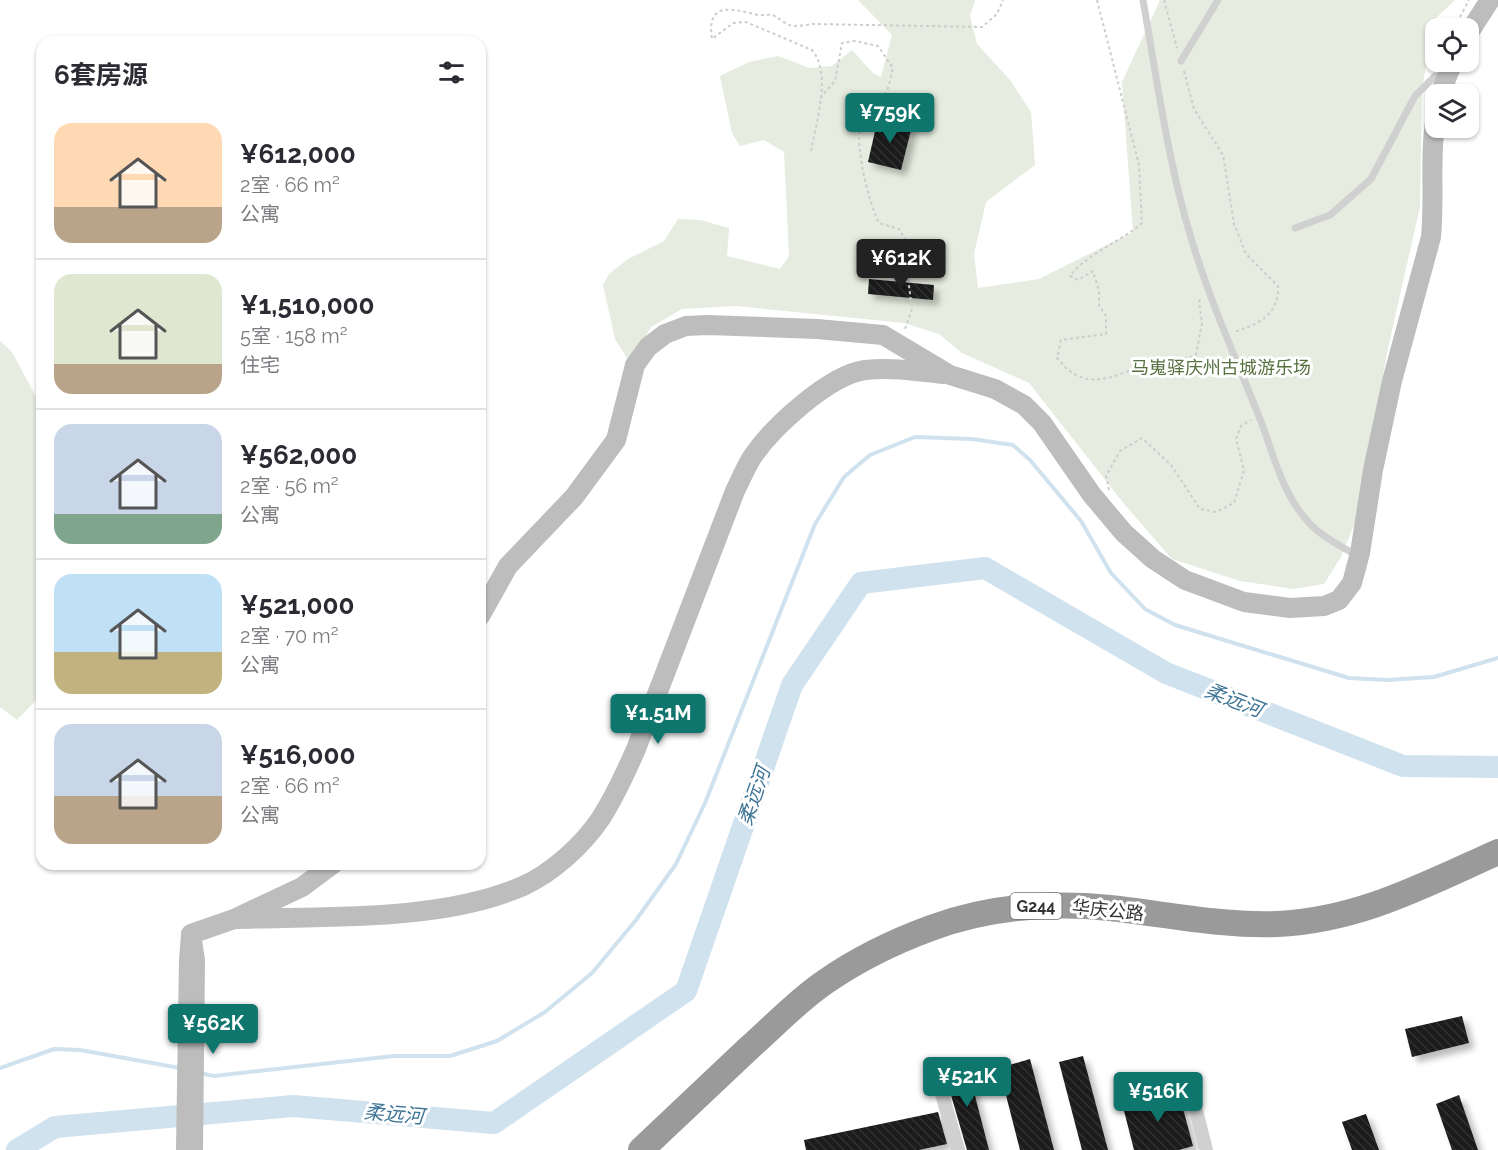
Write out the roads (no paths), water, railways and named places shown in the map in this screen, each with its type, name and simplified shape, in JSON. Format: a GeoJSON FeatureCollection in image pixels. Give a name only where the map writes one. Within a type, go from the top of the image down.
{"type":"FeatureCollection","features":[{"type":"Feature","properties":{"kind":"highway","name":"华庆公路"},"geometry":{"type":"LineString","coordinates":[[641,1150],[793,1008],[822,984],[871,953],[932,927],[997,910],[1042,905],[1110,908],[1248,924],[1311,920],[1348,914],[1378,904],[1498,852]]}},
{"type":"Feature","properties":{"kind":"highway","name":"华庆公路"},"geometry":{"type":"LineString","coordinates":[[651,1150],[798,1011],[826,989],[874,959],[935,933],[998,916],[1044,911],[1111,914],[1239,930],[1302,928],[1334,923],[1381,910],[1498,859]]}},
{"type":"Feature","properties":{"kind":"street"},"geometry":{"type":"LineString","coordinates":[[1478,18],[1490,0]]}},
{"type":"Feature","properties":{"kind":"street"},"geometry":{"type":"LineString","coordinates":[[234,919],[389,914],[447,907],[524,886],[550,870],[577,846],[600,819],[619,786],[636,749],[735,491],[751,458],[771,434],[800,406],[832,383],[863,370],[900,369],[950,375],[994,389],[1024,405],[1042,423],[1092,495],[1124,533],[1153,559],[1185,580],[1244,603],[1290,608],[1324,606],[1339,600],[1352,583],[1359,558],[1373,470],[1392,381],[1431,237],[1433,138]]}},
{"type":"Feature","properties":{"kind":"street"},"geometry":{"type":"LineString","coordinates":[[486,605],[508,566],[574,497],[616,440],[635,366],[648,347],[665,333],[686,326],[708,325],[817,329],[883,335],[950,375]]}},
{"type":"Feature","properties":{"kind":"street"},"geometry":{"type":"LineString","coordinates":[[193,1150],[191,934],[234,919],[302,887],[325,870]]}},
{"type":"Feature","properties":{"kind":"street"},"geometry":{"type":"LineString","coordinates":[[186,1150],[192,960]]}},
{"type":"Feature","properties":{"kind":"street"},"geometry":{"type":"LineString","coordinates":[[1189,1083],[1206,1150]]}},
{"type":"Feature","properties":{"kind":"street"},"geometry":{"type":"LineString","coordinates":[[942,1094],[958,1150]]}},
{"type":"Feature","properties":{"kind":"lane"},"geometry":{"type":"LineString","coordinates":[[1143,0],[1176,179],[1191,239],[1207,289],[1258,416],[1277,471],[1295,505],[1312,526],[1359,558]]}},
{"type":"Feature","properties":{"kind":"lane"},"geometry":{"type":"LineString","coordinates":[[1181,61],[1218,0]]}},
{"type":"Feature","properties":{"kind":"lane"},"geometry":{"type":"LineString","coordinates":[[1295,228],[1330,215],[1371,179],[1415,96],[1435,76],[1447,77]]}},
{"type":"Feature","properties":{"kind":"waterway"},"geometry":{"type":"LineString","coordinates":[[199,1073],[214,1076],[394,1056],[450,1056],[497,1041],[545,1012],[592,973],[636,920],[676,864],[705,803],[815,524],[844,477],[870,455],[915,437],[972,439],[1013,445],[1030,460],[1081,521],[1111,573],[1145,609],[1175,625],[1349,678],[1387,680],[1434,677],[1498,658]]}},
{"type":"Feature","properties":{"kind":"waterway","name":"柔远河"},"geometry":{"type":"LineString","coordinates":[[17,1150],[55,1127],[293,1106],[494,1123],[686,991],[792,685],[861,583],[985,568],[1166,673],[1403,766],[1498,767]]}},
{"type":"Feature","properties":{"kind":"waterway"},"geometry":{"type":"LineString","coordinates":[[0,1068],[54,1049],[80,1050],[180,1068]]}},
{"type":"Feature","properties":{"kind":"park label","name":"马嵬驿庆州古城游乐场"},"geometry":{"type":"Point","coordinates":[1221,367]}}]}
